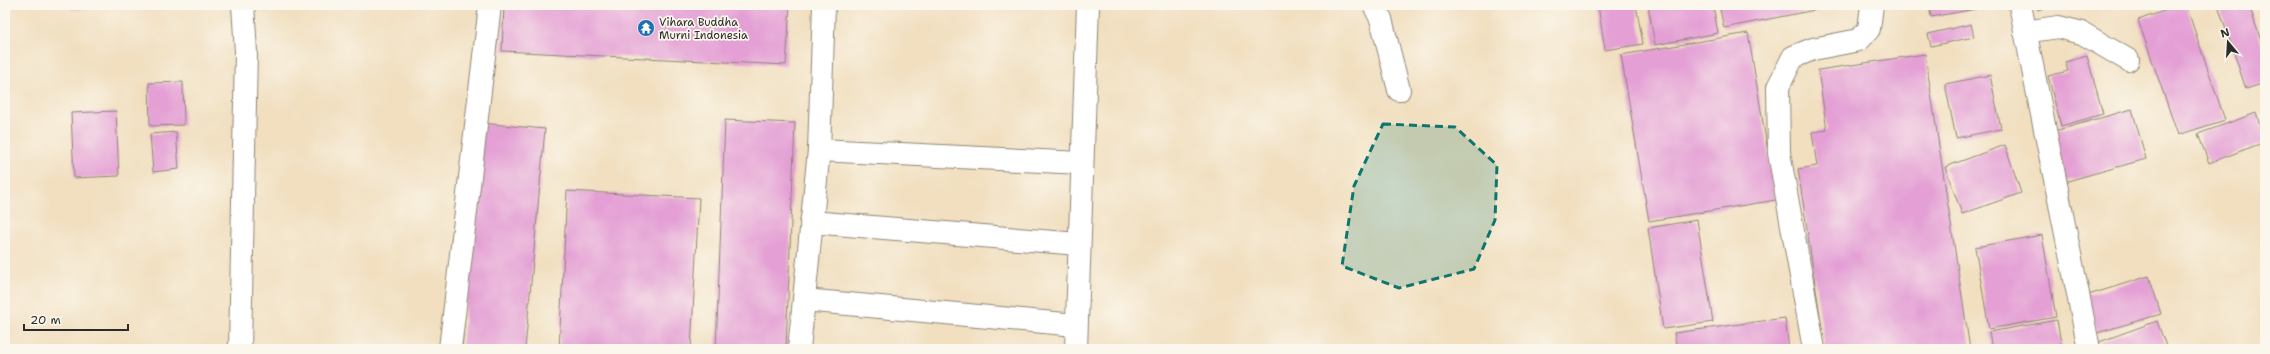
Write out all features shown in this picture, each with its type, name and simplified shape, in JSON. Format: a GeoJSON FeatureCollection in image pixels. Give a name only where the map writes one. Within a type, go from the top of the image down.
{"type":"FeatureCollection","features":[{"type":"Feature","properties":{"kind":"street"},"geometry":{"type":"LineString","coordinates":[[240,349],[246,52],[243,5]]}},
{"type":"Feature","properties":{"kind":"street"},"geometry":{"type":"LineString","coordinates":[[450,349],[490,5]]}},
{"type":"Feature","properties":{"kind":"street"},"geometry":{"type":"LineString","coordinates":[[799,349],[819,150],[824,5]]}},
{"type":"Feature","properties":{"kind":"street"},"geometry":{"type":"LineString","coordinates":[[1076,349],[1081,163],[1088,5]]}},
{"type":"Feature","properties":{"kind":"street"},"geometry":{"type":"LineString","coordinates":[[1374,5],[1382,19],[1399,90]]}},
{"type":"Feature","properties":{"kind":"street"},"geometry":{"type":"LineString","coordinates":[[1814,349],[1779,154],[1778,87],[1793,57],[1813,50],[1859,40],[1869,29],[1872,5]]}},
{"type":"Feature","properties":{"kind":"street"},"geometry":{"type":"LineString","coordinates":[[2020,5],[2089,349]]}},
{"type":"Feature","properties":{"kind":"street"},"geometry":{"type":"LineString","coordinates":[[2025,32],[2058,27],[2082,33],[2128,60]]}},
{"type":"Feature","properties":{"kind":"street"},"geometry":{"type":"LineString","coordinates":[[819,150],[1081,163]]}},
{"type":"Feature","properties":{"kind":"street"},"geometry":{"type":"LineString","coordinates":[[811,222],[1079,244]]}},
{"type":"Feature","properties":{"kind":"street"},"geometry":{"type":"LineString","coordinates":[[804,300],[1076,325]]}},
{"type":"Feature","properties":{"kind":"highlighted area"},"geometry":{"type":"Polygon","coordinates":[[[1383,124],[1455,127],[1497,165],[1495,220],[1474,269],[1399,288],[1342,266],[1354,186],[1383,124]]]}},
{"type":"Feature","properties":{"kind":"building"},"geometry":{"type":"Polygon","coordinates":[[[71,5],[129,5],[129,6],[71,9],[71,5]]]}},
{"type":"Feature","properties":{"kind":"building","name":"Vihara Buddha Murni Indonesia"},"geometry":{"type":"Polygon","coordinates":[[[504,5],[790,5],[786,65],[502,51],[504,5]]]}},
{"type":"Feature","properties":{"kind":"building"},"geometry":{"type":"Polygon","coordinates":[[[1598,5],[1636,5],[1643,44],[1605,50],[1598,5]]]}},
{"type":"Feature","properties":{"kind":"building"},"geometry":{"type":"Polygon","coordinates":[[[1648,5],[1713,5],[1718,33],[1655,45],[1648,5]]]}},
{"type":"Feature","properties":{"kind":"building"},"geometry":{"type":"Polygon","coordinates":[[[1719,5],[1835,5],[1835,6],[1724,28],[1719,5]]]}},
{"type":"Feature","properties":{"kind":"building"},"geometry":{"type":"Polygon","coordinates":[[[1929,5],[1992,5],[1992,6],[1931,17],[1929,5]]]}},
{"type":"Feature","properties":{"kind":"building"},"geometry":{"type":"Polygon","coordinates":[[[2036,5],[2054,5],[2038,10],[2036,5]]]}},
{"type":"Feature","properties":{"kind":"building"},"geometry":{"type":"Polygon","coordinates":[[[2181,5],[2186,5],[2225,120],[2178,135],[2138,20],[2181,5]]]}},
{"type":"Feature","properties":{"kind":"building"},"geometry":{"type":"Polygon","coordinates":[[[2218,5],[2249,5],[2265,53],[2265,83],[2246,89],[2218,5]]]}},
{"type":"Feature","properties":{"kind":"building"},"geometry":{"type":"Polygon","coordinates":[[[2260,5],[2265,5],[2265,18],[2260,5]]]}},
{"type":"Feature","properties":{"kind":"building"},"geometry":{"type":"Polygon","coordinates":[[[1971,24],[1974,37],[1931,46],[1928,34],[1971,24]]]}},
{"type":"Feature","properties":{"kind":"building"},"geometry":{"type":"Polygon","coordinates":[[[1748,33],[1776,200],[1649,221],[1621,55],[1748,33]]]}},
{"type":"Feature","properties":{"kind":"building"},"geometry":{"type":"Polygon","coordinates":[[[1925,54],[1970,349],[1825,349],[1798,169],[1817,166],[1812,132],[1827,130],[1818,70],[1925,54]]]}},
{"type":"Feature","properties":{"kind":"building"},"geometry":{"type":"Polygon","coordinates":[[[2087,56],[2103,114],[2061,126],[2048,76],[2068,71],[2065,62],[2087,56]]]}},
{"type":"Feature","properties":{"kind":"building"},"geometry":{"type":"Polygon","coordinates":[[[1990,75],[2001,129],[1956,138],[1945,84],[1990,75]]]}},
{"type":"Feature","properties":{"kind":"building"},"geometry":{"type":"Polygon","coordinates":[[[183,82],[184,125],[150,126],[149,83],[183,82]]]}},
{"type":"Feature","properties":{"kind":"building"},"geometry":{"type":"Polygon","coordinates":[[[2132,109],[2146,159],[2064,182],[2051,132],[2132,109]]]}},
{"type":"Feature","properties":{"kind":"building"},"geometry":{"type":"Polygon","coordinates":[[[116,111],[119,176],[74,178],[71,113],[116,111]]]}},
{"type":"Feature","properties":{"kind":"building"},"geometry":{"type":"Polygon","coordinates":[[[2256,113],[2265,142],[2209,163],[2198,134],[2256,113]]]}},
{"type":"Feature","properties":{"kind":"building"},"geometry":{"type":"Polygon","coordinates":[[[725,120],[795,123],[786,349],[716,349],[725,120]]]}},
{"type":"Feature","properties":{"kind":"building"},"geometry":{"type":"Polygon","coordinates":[[[481,123],[545,129],[525,349],[462,349],[481,123]]]}},
{"type":"Feature","properties":{"kind":"building"},"geometry":{"type":"Polygon","coordinates":[[[176,132],[179,169],[153,172],[150,134],[176,132]]]}},
{"type":"Feature","properties":{"kind":"building"},"geometry":{"type":"Polygon","coordinates":[[[2005,145],[2021,193],[1962,214],[1945,167],[2005,145]]]}},
{"type":"Feature","properties":{"kind":"building"},"geometry":{"type":"Polygon","coordinates":[[[567,191],[699,198],[691,349],[559,349],[567,191]]]}},
{"type":"Feature","properties":{"kind":"building"},"geometry":{"type":"Polygon","coordinates":[[[1697,220],[1713,322],[1663,329],[1648,228],[1697,220]]]}},
{"type":"Feature","properties":{"kind":"building"},"geometry":{"type":"Polygon","coordinates":[[[2042,235],[2056,317],[1989,329],[1975,247],[2042,235]]]}},
{"type":"Feature","properties":{"kind":"building"},"geometry":{"type":"Polygon","coordinates":[[[2149,276],[2161,314],[2097,333],[2085,296],[2149,276]]]}},
{"type":"Feature","properties":{"kind":"building"},"geometry":{"type":"Polygon","coordinates":[[[1785,318],[1789,349],[1677,349],[1674,333],[1785,318]]]}},
{"type":"Feature","properties":{"kind":"building"},"geometry":{"type":"Polygon","coordinates":[[[2057,320],[2062,349],[1992,349],[1989,332],[2057,320]]]}},
{"type":"Feature","properties":{"kind":"building"},"geometry":{"type":"Polygon","coordinates":[[[2157,321],[2167,349],[2101,349],[2099,342],[2157,321]]]}},
{"type":"Feature","properties":{"kind":"place","name":"Vihara Buddha Murni Indonesia"},"geometry":{"type":"Point","coordinates":[646,28]}}]}
